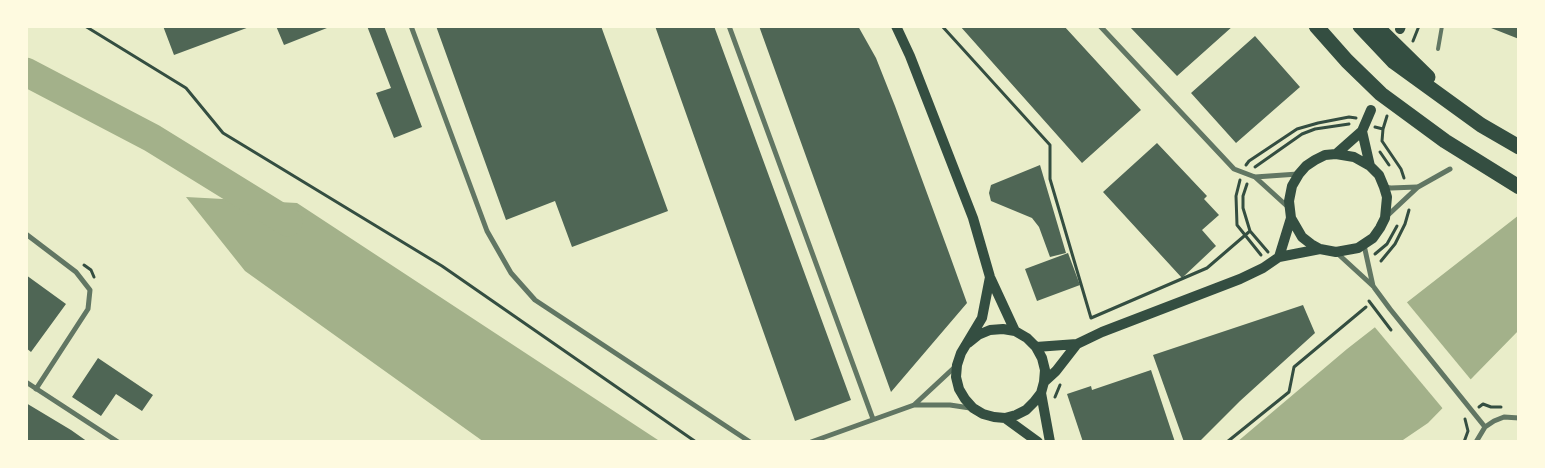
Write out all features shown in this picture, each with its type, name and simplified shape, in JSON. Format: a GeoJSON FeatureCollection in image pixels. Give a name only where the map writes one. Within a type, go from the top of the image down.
{"type":"FeatureCollection","features":[{"type":"Feature","properties":{"kind":"highway"},"geometry":{"type":"LineString","coordinates":[[1316,26],[1347,61],[1381,94],[1414,119],[1519,187]]}},
{"type":"Feature","properties":{"kind":"highway"},"geometry":{"type":"LineString","coordinates":[[1360,26],[1394,62],[1482,125],[1519,147]]}},
{"type":"Feature","properties":{"kind":"highway"},"geometry":{"type":"LineString","coordinates":[[1376,26],[1420,70],[1482,125]]}},
{"type":"Feature","properties":{"kind":"main road"},"geometry":{"type":"LineString","coordinates":[[896,26],[910,56],[969,208],[990,277],[1016,331]]}},
{"type":"Feature","properties":{"kind":"main road"},"geometry":{"type":"LineString","coordinates":[[1336,154],[1362,130],[1370,110]]}},
{"type":"Feature","properties":{"kind":"main road"},"geometry":{"type":"LineString","coordinates":[[1362,130],[1370,166]]}},
{"type":"Feature","properties":{"kind":"main road"},"geometry":{"type":"LineString","coordinates":[[1279,257],[1290,213],[1289,201],[1292,186],[1306,166],[1315,160],[1336,154],[1354,157],[1370,166],[1378,176],[1387,197],[1384,218],[1380,228],[1373,238],[1364,245],[1350,250],[1336,252],[1320,249],[1310,244],[1302,237],[1290,213]]}},
{"type":"Feature","properties":{"kind":"main road"},"geometry":{"type":"LineString","coordinates":[[1036,347],[1077,344],[1102,332],[1240,279],[1263,268],[1279,257],[1320,249]]}},
{"type":"Feature","properties":{"kind":"main road"},"geometry":{"type":"LineString","coordinates":[[968,343],[978,335],[990,330],[1003,329],[1016,331],[1036,347],[1042,358],[1045,370],[1044,382],[1041,393],[1026,410],[1005,418],[988,416],[973,408],[965,399],[956,377],[961,353],[982,318],[990,277]]}},
{"type":"Feature","properties":{"kind":"main road"},"geometry":{"type":"LineString","coordinates":[[1044,382],[1056,371],[1077,344]]}},
{"type":"Feature","properties":{"kind":"main road"},"geometry":{"type":"LineString","coordinates":[[1041,393],[1050,442]]}},
{"type":"Feature","properties":{"kind":"main road"},"geometry":{"type":"LineString","coordinates":[[1005,418],[1038,442]]}},
{"type":"Feature","properties":{"kind":"street"},"geometry":{"type":"LineString","coordinates":[[411,26],[487,230],[511,273],[535,300],[750,442]]}},
{"type":"Feature","properties":{"kind":"street"},"geometry":{"type":"LineString","coordinates":[[730,26],[873,419]]}},
{"type":"Feature","properties":{"kind":"street"},"geometry":{"type":"LineString","coordinates":[[1100,26],[1234,169],[1255,177],[1299,174]]}},
{"type":"Feature","properties":{"kind":"street"},"geometry":{"type":"LineString","coordinates":[[1384,218],[1400,206],[1418,187],[1450,169]]}},
{"type":"Feature","properties":{"kind":"street"},"geometry":{"type":"LineString","coordinates":[[1255,177],[1290,213]]}},
{"type":"Feature","properties":{"kind":"street"},"geometry":{"type":"LineString","coordinates":[[1384,187],[1418,187]]}},
{"type":"Feature","properties":{"kind":"street"},"geometry":{"type":"LineString","coordinates":[[26,234],[76,272],[90,290],[88,308],[36,388]]}},
{"type":"Feature","properties":{"kind":"street"},"geometry":{"type":"LineString","coordinates":[[1364,245],[1373,286]]}},
{"type":"Feature","properties":{"kind":"street"},"geometry":{"type":"LineString","coordinates":[[1336,252],[1373,286],[1485,428]]}},
{"type":"Feature","properties":{"kind":"street"},"geometry":{"type":"LineString","coordinates":[[914,404],[957,365]]}},
{"type":"Feature","properties":{"kind":"street"},"geometry":{"type":"LineString","coordinates":[[26,382],[118,442]]}},
{"type":"Feature","properties":{"kind":"street"},"geometry":{"type":"LineString","coordinates":[[811,442],[914,404],[973,408]]}},
{"type":"Feature","properties":{"kind":"street"},"geometry":{"type":"LineString","coordinates":[[1476,442],[1485,428],[1494,421],[1504,418],[1519,418]]}},
{"type":"Feature","properties":{"kind":"lane"},"geometry":{"type":"LineString","coordinates":[[1438,49],[1442,26]]}},
{"type":"Feature","properties":{"kind":"path"},"geometry":{"type":"LineString","coordinates":[[85,26],[186,88],[223,133],[442,266],[696,442]]}},
{"type":"Feature","properties":{"kind":"path"},"geometry":{"type":"LineString","coordinates":[[942,26],[1050,146],[1050,179],[1091,318],[1207,268],[1250,231]]}},
{"type":"Feature","properties":{"kind":"path"},"geometry":{"type":"LineString","coordinates":[[1255,166],[1302,134],[1315,129],[1352,124]]}},
{"type":"Feature","properties":{"kind":"path"},"geometry":{"type":"LineString","coordinates":[[1380,151],[1393,172]]}},
{"type":"Feature","properties":{"kind":"path"},"geometry":{"type":"LineString","coordinates":[[1246,185],[1243,196],[1243,208],[1250,231],[1266,249]]}},
{"type":"Feature","properties":{"kind":"path"},"geometry":{"type":"LineString","coordinates":[[1381,261],[1395,244],[1405,224],[1409,210]]}},
{"type":"Feature","properties":{"kind":"path"},"geometry":{"type":"LineString","coordinates":[[77,259],[91,270],[98,284]]}},
{"type":"Feature","properties":{"kind":"path"},"geometry":{"type":"LineString","coordinates":[[1366,296],[1380,316]]}},
{"type":"Feature","properties":{"kind":"path"},"geometry":{"type":"LineString","coordinates":[[1227,442],[1289,392],[1294,367],[1366,307]]}},
{"type":"Feature","properties":{"kind":"path"},"geometry":{"type":"LineString","coordinates":[[1054,403],[1062,382]]}},
{"type":"Feature","properties":{"kind":"path"},"geometry":{"type":"LineString","coordinates":[[1464,418],[1468,431],[1464,442]]}},
{"type":"Feature","properties":{"kind":"shaded area"},"geometry":{"type":"Polygon","coordinates":[[[186,197],[297,203],[661,442],[484,442],[245,271],[186,197]]]}},
{"type":"Feature","properties":{"kind":"shaded area"},"geometry":{"type":"Polygon","coordinates":[[[1519,215],[1519,330],[1428,423],[1400,442],[1237,442],[1347,349],[1519,215]]]}},
{"type":"Feature","properties":{"kind":"pier"},"geometry":{"type":"Polygon","coordinates":[[[1405,300],[1472,381],[1444,410],[1373,325],[1405,300]]]}},
{"type":"Feature","properties":{"kind":"building"},"geometry":{"type":"Polygon","coordinates":[[[163,26],[252,26],[174,55],[163,26]]]}},
{"type":"Feature","properties":{"kind":"building"},"geometry":{"type":"Polygon","coordinates":[[[276,26],[332,26],[284,45],[276,26]]]}},
{"type":"Feature","properties":{"kind":"building"},"geometry":{"type":"Polygon","coordinates":[[[367,26],[384,26],[422,127],[394,138],[376,93],[391,88],[367,26]]]}},
{"type":"Feature","properties":{"kind":"building"},"geometry":{"type":"Polygon","coordinates":[[[436,26],[601,26],[668,211],[572,247],[555,201],[506,220],[436,26]]]}},
{"type":"Feature","properties":{"kind":"building"},"geometry":{"type":"Polygon","coordinates":[[[655,26],[714,26],[851,400],[795,421],[655,26]]]}},
{"type":"Feature","properties":{"kind":"building"},"geometry":{"type":"Polygon","coordinates":[[[759,26],[858,26],[876,58],[949,253],[967,303],[891,392],[759,26]]]}},
{"type":"Feature","properties":{"kind":"building"},"geometry":{"type":"Polygon","coordinates":[[[960,26],[1064,26],[1141,110],[1082,163],[960,26]]]}},
{"type":"Feature","properties":{"kind":"building"},"geometry":{"type":"Polygon","coordinates":[[[1129,26],[1233,26],[1177,76],[1129,26]]]}},
{"type":"Feature","properties":{"kind":"building"},"geometry":{"type":"Polygon","coordinates":[[[1486,26],[1519,26],[1519,39],[1486,26]]]}},
{"type":"Feature","properties":{"kind":"building"},"geometry":{"type":"Polygon","coordinates":[[[1255,36],[1300,87],[1236,143],[1191,93],[1255,36]]]}},
{"type":"Feature","properties":{"kind":"building"},"geometry":{"type":"Polygon","coordinates":[[[1157,143],[1207,196],[1204,199],[1219,215],[1202,230],[1216,246],[1182,278],[1103,192],[1157,143]]]}},
{"type":"Feature","properties":{"kind":"building"},"geometry":{"type":"Polygon","coordinates":[[[1040,165],[1066,253],[1050,257],[1039,227],[1032,218],[991,201],[989,193],[991,185],[1040,165]]]}},
{"type":"Feature","properties":{"kind":"building"},"geometry":{"type":"Polygon","coordinates":[[[1068,253],[1080,285],[1037,301],[1025,269],[1068,253]]]}},
{"type":"Feature","properties":{"kind":"building"},"geometry":{"type":"Polygon","coordinates":[[[26,275],[66,304],[31,352],[26,348],[26,275]]]}},
{"type":"Feature","properties":{"kind":"building"},"geometry":{"type":"Polygon","coordinates":[[[1303,305],[1315,333],[1240,401],[1199,442],[1184,442],[1153,355],[1303,305]]]}},
{"type":"Feature","properties":{"kind":"building"},"geometry":{"type":"Polygon","coordinates":[[[98,358],[153,395],[142,411],[116,394],[101,416],[72,397],[98,358]]]}},
{"type":"Feature","properties":{"kind":"building"},"geometry":{"type":"Polygon","coordinates":[[[1151,370],[1175,442],[1083,442],[1067,394],[1091,386],[1092,390],[1151,370]]]}},
{"type":"Feature","properties":{"kind":"building"},"geometry":{"type":"Polygon","coordinates":[[[26,403],[71,430],[88,442],[26,442],[26,403]]]}},
{"type":"Feature","properties":{"kind":"waterway"},"geometry":{"type":"LineString","coordinates":[[26,72],[152,138],[288,222]]}}]}
